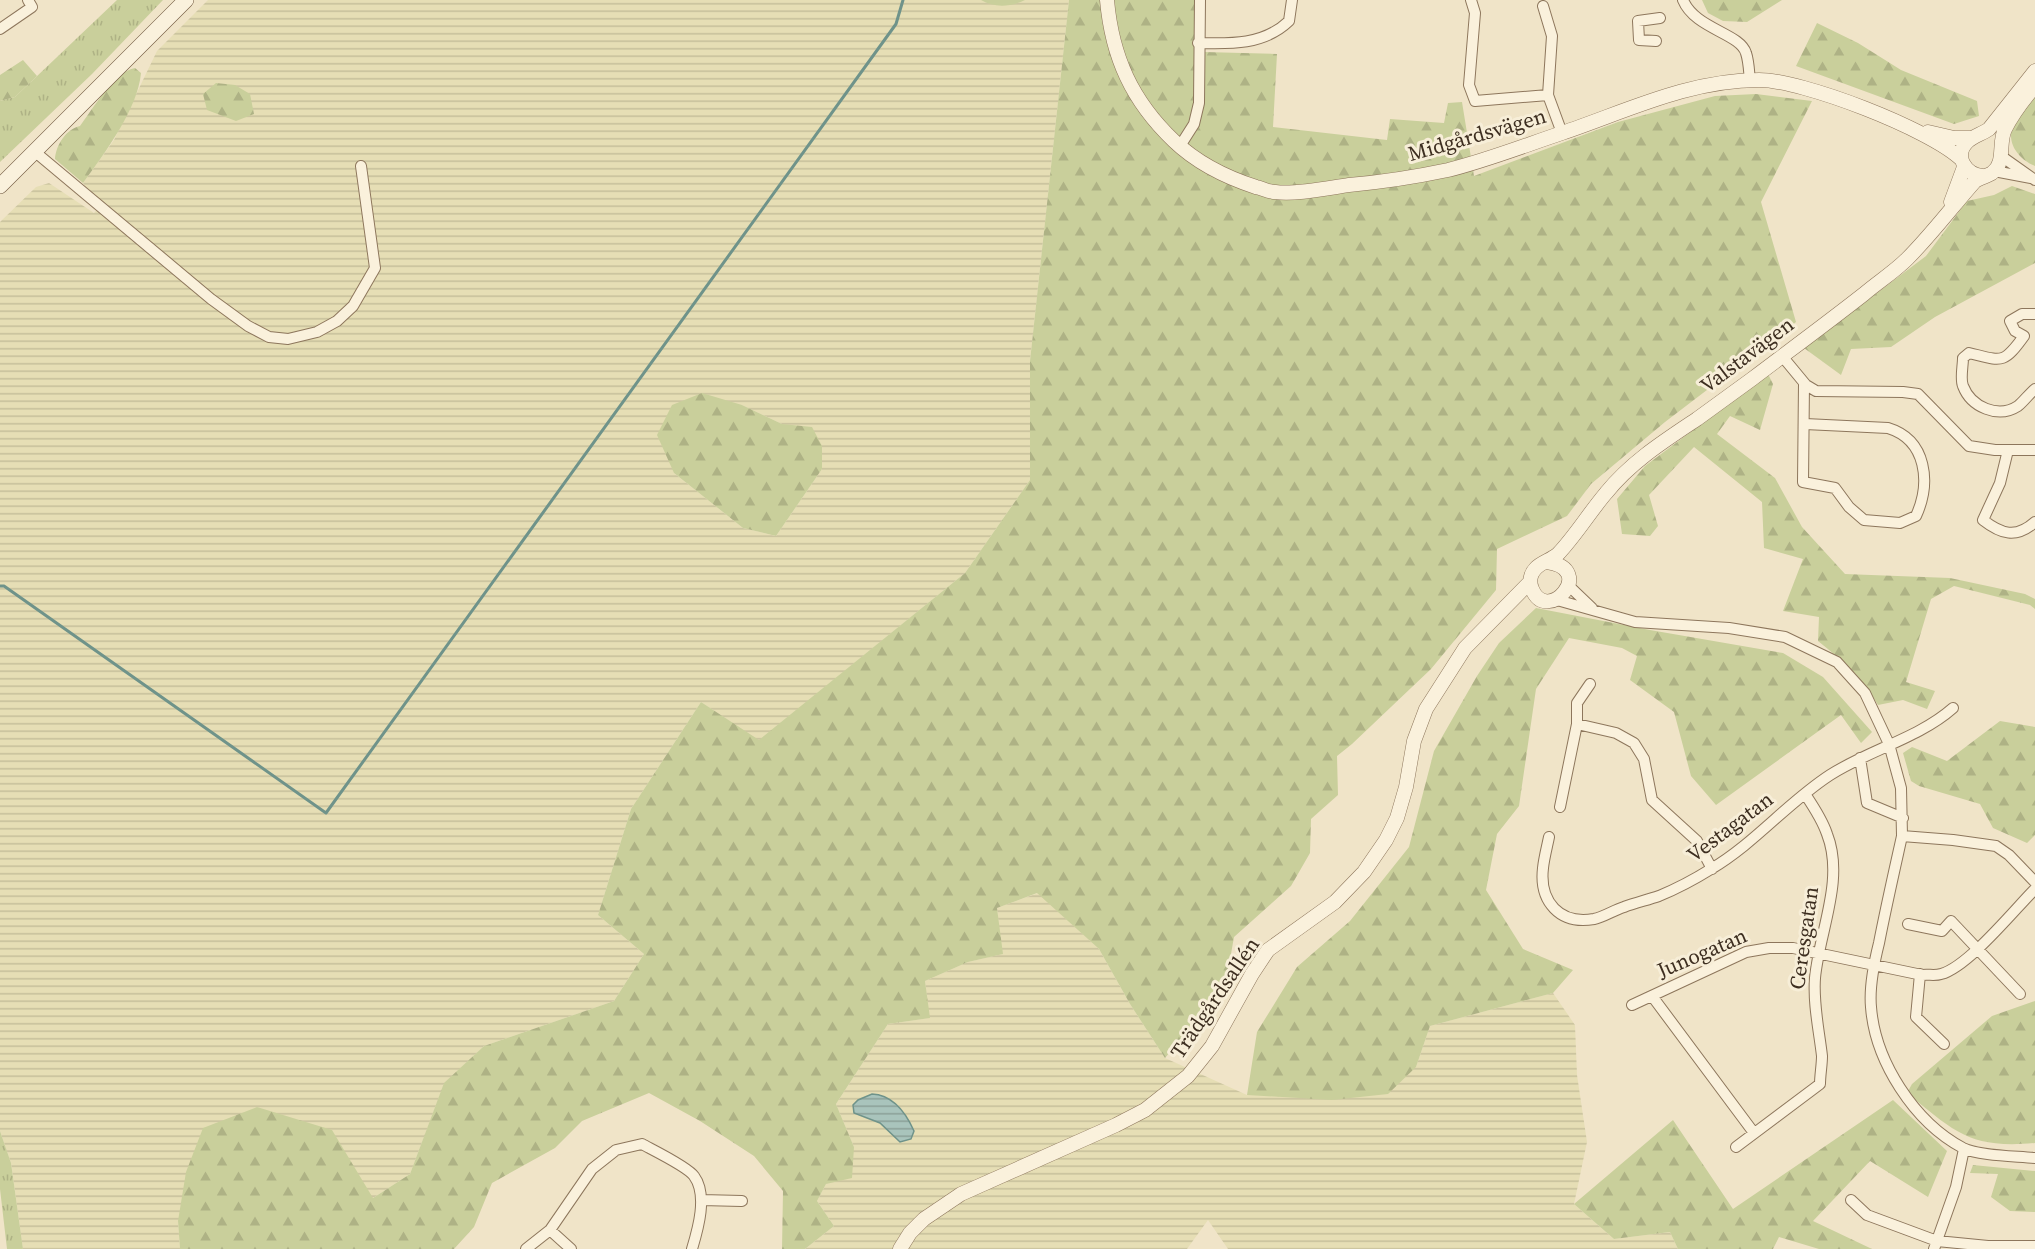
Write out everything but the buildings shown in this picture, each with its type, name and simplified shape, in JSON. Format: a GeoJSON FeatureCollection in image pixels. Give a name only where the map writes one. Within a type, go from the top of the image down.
{"type":"FeatureCollection","features":[{"type":"Feature","properties":{"kind":"main road"},"geometry":{"type":"LineString","coordinates":[[0,173],[174,0]]}},
{"type":"Feature","properties":{"kind":"main road"},"geometry":{"type":"LineString","coordinates":[[0,186],[186,0]]}},
{"type":"Feature","properties":{"kind":"street","name":"Midgårdsvägen"},"geometry":{"type":"LineString","coordinates":[[1107,0],[1116,50],[1125,77],[1143,107],[1158,126],[1179,146],[1213,170],[1274,192],[1386,181],[1450,169],[1562,133],[1669,93],[1713,84],[1760,80],[1827,96],[1914,129],[1954,138],[1976,137]]}},
{"type":"Feature","properties":{"kind":"street"},"geometry":{"type":"LineString","coordinates":[[1179,146],[1194,124],[1199,103],[1200,0]]}},
{"type":"Feature","properties":{"kind":"street"},"geometry":{"type":"LineString","coordinates":[[1198,43],[1230,44],[1269,36],[1288,21],[1292,0]]}},
{"type":"Feature","properties":{"kind":"street"},"geometry":{"type":"LineString","coordinates":[[1471,0],[1475,13],[1469,85],[1475,101],[1548,95]]}},
{"type":"Feature","properties":{"kind":"street"},"geometry":{"type":"LineString","coordinates":[[1683,0],[1691,14],[1698,20],[1738,43],[1746,51],[1750,81]]}},
{"type":"Feature","properties":{"kind":"street"},"geometry":{"type":"LineString","coordinates":[[0,29],[32,2]]}},
{"type":"Feature","properties":{"kind":"street"},"geometry":{"type":"LineString","coordinates":[[1544,6],[1552,36],[1548,95],[1562,133]]}},
{"type":"Feature","properties":{"kind":"street"},"geometry":{"type":"LineString","coordinates":[[1656,41],[1639,40],[1638,21],[1660,18]]}},
{"type":"Feature","properties":{"kind":"street","name":"Valstavägen"},"geometry":{"type":"LineString","coordinates":[[1948,210],[1963,163],[1962,151],[1965,144],[1989,129],[2035,70]]}},
{"type":"Feature","properties":{"kind":"street","name":"Valstavägen"},"geometry":{"type":"LineString","coordinates":[[1530,582],[1532,573],[1538,565],[1555,557],[1575,536],[1614,483],[1641,457],[1782,356],[1905,261],[1975,181],[1989,174],[1999,165],[2004,130],[2035,86]]}},
{"type":"Feature","properties":{"kind":"street","name":"Midgårdsvägen"},"geometry":{"type":"LineString","coordinates":[[1914,129],[1950,149],[1963,163]]}},
{"type":"Feature","properties":{"kind":"street"},"geometry":{"type":"LineString","coordinates":[[1976,137],[1988,137],[1995,141],[2001,152],[2033,179]]}},
{"type":"Feature","properties":{"kind":"street"},"geometry":{"type":"LineString","coordinates":[[34,151],[211,299],[248,326],[269,337],[288,339],[317,332],[337,321],[353,306],[375,268],[361,166]]}},
{"type":"Feature","properties":{"kind":"street"},"geometry":{"type":"LineString","coordinates":[[1963,163],[1971,173],[2033,179]]}},
{"type":"Feature","properties":{"kind":"street"},"geometry":{"type":"LineString","coordinates":[[2035,314],[2022,314],[2010,321],[2015,331],[2024,336],[2009,356],[1997,360],[1969,353],[1963,358],[1962,384],[1971,401],[1986,410],[2005,412],[2018,406],[2035,389]]}},
{"type":"Feature","properties":{"kind":"street"},"geometry":{"type":"LineString","coordinates":[[1782,356],[1804,383],[1816,392],[1918,394],[1969,446],[2035,450]]}},
{"type":"Feature","properties":{"kind":"street"},"geometry":{"type":"LineString","coordinates":[[1804,383],[1803,482],[1835,488],[1849,507],[1864,520],[1900,523],[1916,516],[1922,502],[1924,486],[1921,455],[1901,432],[1888,428],[1805,424]]}},
{"type":"Feature","properties":{"kind":"street"},"geometry":{"type":"LineString","coordinates":[[2007,450],[2000,483],[1983,520],[1997,531],[2013,533],[2028,528],[2035,522]]}},
{"type":"Feature","properties":{"kind":"street","name":"Valstavägen"},"geometry":{"type":"LineString","coordinates":[[1564,568],[1575,536]]}},
{"type":"Feature","properties":{"kind":"street"},"geometry":{"type":"LineString","coordinates":[[1547,562],[1557,563],[1564,568],[1569,577],[1569,586],[1565,594],[1557,600]]}},
{"type":"Feature","properties":{"kind":"street"},"geometry":{"type":"LineString","coordinates":[[1530,582],[1533,592],[1539,598],[1548,601],[1557,600],[1635,622],[1729,627],[1785,637],[1837,662],[1865,693],[1889,744],[1901,788],[1903,818],[1902,836],[1874,966],[1870,1005],[1876,1042],[1893,1079],[1918,1110],[1943,1134],[1964,1149],[1997,1155],[2035,1158]]}},
{"type":"Feature","properties":{"kind":"street","name":"Trädgårdsallén"},"geometry":{"type":"LineString","coordinates":[[900,1249],[910,1233],[924,1219],[961,1194],[1145,1110],[1188,1076],[1212,1046],[1268,950],[1335,902],[1364,872],[1386,840],[1396,818],[1403,797],[1414,741],[1426,709],[1465,648],[1530,582]]}},
{"type":"Feature","properties":{"kind":"street"},"geometry":{"type":"LineString","coordinates":[[1569,586],[1597,612]]}},
{"type":"Feature","properties":{"kind":"street","name":"Trädgårdsallén"},"geometry":{"type":"LineString","coordinates":[[1500,612],[1529,599],[1539,598]]}},
{"type":"Feature","properties":{"kind":"street"},"geometry":{"type":"LineString","coordinates":[[1560,807],[1577,724],[1576,703],[1590,684]]}},
{"type":"Feature","properties":{"kind":"street","name":"Vestagatan"},"geometry":{"type":"LineString","coordinates":[[1549,837],[1543,871],[1545,894],[1555,911],[1573,921],[1596,919],[1623,907],[1660,896],[1712,869],[1830,775],[1860,758],[1934,724],[1953,708]]}},
{"type":"Feature","properties":{"kind":"street"},"geometry":{"type":"LineString","coordinates":[[1577,724],[1616,733],[1635,743],[1644,759],[1652,800],[1697,841],[1712,869]]}},
{"type":"Feature","properties":{"kind":"street"},"geometry":{"type":"LineString","coordinates":[[1860,758],[1867,803],[1903,818]]}},
{"type":"Feature","properties":{"kind":"street","name":"Ceresgatan"},"geometry":{"type":"LineString","coordinates":[[1736,1147],[1820,1083],[1822,1059],[1815,1002],[1815,979],[1831,893],[1833,868],[1828,836],[1817,812],[1805,794]]}},
{"type":"Feature","properties":{"kind":"street"},"geometry":{"type":"LineString","coordinates":[[1902,836],[1996,846],[2035,882]]}},
{"type":"Feature","properties":{"kind":"street","name":"Junogatan"},"geometry":{"type":"LineString","coordinates":[[1632,1005],[1746,952],[1769,948],[1793,948],[1874,966],[1920,974],[1941,974],[1957,966],[1977,950],[2035,889]]}},
{"type":"Feature","properties":{"kind":"street"},"geometry":{"type":"LineString","coordinates":[[1908,924],[1942,931],[1951,921],[2020,994]]}},
{"type":"Feature","properties":{"kind":"street"},"geometry":{"type":"LineString","coordinates":[[1920,974],[1916,1017],[1944,1044]]}},
{"type":"Feature","properties":{"kind":"street"},"geometry":{"type":"LineString","coordinates":[[1652,996],[1754,1133]]}},
{"type":"Feature","properties":{"kind":"street"},"geometry":{"type":"LineString","coordinates":[[526,1249],[550,1230],[592,1169],[616,1150],[642,1144],[693,1174],[698,1185],[700,1200],[698,1232],[692,1249]]}},
{"type":"Feature","properties":{"kind":"street"},"geometry":{"type":"LineString","coordinates":[[1936,1245],[1956,1187],[1964,1149]]}},
{"type":"Feature","properties":{"kind":"street"},"geometry":{"type":"LineString","coordinates":[[700,1200],[742,1201]]}},
{"type":"Feature","properties":{"kind":"street"},"geometry":{"type":"LineString","coordinates":[[1851,1200],[1867,1215],[1936,1245],[2035,1245]]}},
{"type":"Feature","properties":{"kind":"street"},"geometry":{"type":"LineString","coordinates":[[550,1230],[571,1249]]}},
{"type":"Feature","properties":{"kind":"shaded area"},"geometry":{"type":"Polygon","coordinates":[[[208,0],[1069,0],[1030,361],[1030,480],[965,573],[759,741],[701,702],[631,809],[598,915],[644,954],[614,1001],[484,1046],[444,1084],[410,1174],[373,1198],[178,1221],[180,1249],[23,1249],[11,1163],[0,1131],[0,222],[36,187],[49,183],[94,213],[101,205],[83,183],[114,140],[157,51],[208,0]],[[742,405],[674,473],[743,528],[776,536],[822,469],[782,424],[742,405]]]}},
{"type":"Feature","properties":{"kind":"shaded area"},"geometry":{"type":"Polygon","coordinates":[[[1038,893],[1099,949],[1130,1004],[1165,1058],[1247,1095],[1416,1067],[1430,1026],[1553,993],[1575,1025],[1577,1075],[1587,1142],[1574,1204],[1614,1239],[1670,1232],[1678,1249],[1228,1249],[1208,1220],[1187,1249],[805,1249],[834,1226],[817,1201],[826,1184],[854,1147],[836,1104],[888,1024],[929,1018],[925,981],[968,962],[1002,954],[997,908],[1038,893]]]}},
{"type":"Feature","properties":{"kind":"green space"},"geometry":{"type":"Polygon","coordinates":[[[117,0],[163,0],[92,74],[0,162],[0,101],[15,97],[117,0]]]}},
{"type":"Feature","properties":{"kind":"green space"},"geometry":{"type":"Polygon","coordinates":[[[981,0],[1025,0],[1003,6],[981,0]]]}},
{"type":"Feature","properties":{"kind":"green space"},"geometry":{"type":"Polygon","coordinates":[[[1069,0],[1202,0],[1204,52],[1277,54],[1273,127],[1387,140],[1390,119],[1444,123],[1448,103],[1462,102],[1474,176],[1618,122],[1715,96],[1756,94],[1812,101],[1761,202],[1796,322],[1665,422],[1591,484],[1567,516],[1497,549],[1496,590],[1431,669],[1337,756],[1338,795],[1311,819],[1310,853],[1291,886],[1234,937],[1228,971],[1181,1039],[1165,1058],[1130,1004],[1099,949],[1037,893],[997,908],[1003,954],[968,962],[925,981],[930,1018],[888,1024],[836,1104],[854,1147],[852,1178],[826,1184],[817,1201],[834,1226],[805,1249],[782,1249],[783,1191],[754,1156],[700,1121],[649,1093],[582,1121],[555,1148],[492,1183],[474,1227],[454,1249],[180,1249],[178,1221],[186,1172],[203,1128],[257,1107],[332,1130],[373,1198],[410,1174],[444,1083],[484,1046],[614,1001],[644,954],[598,915],[631,809],[701,702],[759,740],[965,573],[1030,480],[1030,361],[1069,0]]]}},
{"type":"Feature","properties":{"kind":"green space"},"geometry":{"type":"Polygon","coordinates":[[[1702,0],[1782,0],[1747,22],[1723,21],[1708,13],[1702,0]]]}},
{"type":"Feature","properties":{"kind":"green space"},"geometry":{"type":"Polygon","coordinates":[[[1817,23],[1858,43],[1901,70],[1977,101],[1979,116],[1954,124],[1796,66],[1817,23]]]}},
{"type":"Feature","properties":{"kind":"green space"},"geometry":{"type":"Polygon","coordinates":[[[23,60],[37,76],[15,97],[0,101],[0,75],[23,60]]]}},
{"type":"Feature","properties":{"kind":"green space"},"geometry":{"type":"Polygon","coordinates":[[[135,68],[141,73],[134,101],[119,131],[83,183],[55,159],[60,143],[70,130],[80,126],[112,83],[127,71],[135,68]]]}},
{"type":"Feature","properties":{"kind":"green space"},"geometry":{"type":"Polygon","coordinates":[[[216,83],[235,85],[250,94],[254,114],[236,121],[207,110],[203,94],[216,83]]]}},
{"type":"Feature","properties":{"kind":"green space"},"geometry":{"type":"Polygon","coordinates":[[[2035,97],[2035,166],[2016,152],[2011,135],[2016,121],[2035,97]]]}},
{"type":"Feature","properties":{"kind":"green space"},"geometry":{"type":"Polygon","coordinates":[[[2012,186],[2035,194],[2035,263],[1935,317],[1891,347],[1851,349],[1841,375],[1804,348],[1926,256],[1967,201],[1994,195],[2012,186]]]}},
{"type":"Feature","properties":{"kind":"green space"},"geometry":{"type":"Polygon","coordinates":[[[1768,374],[1773,384],[1760,430],[1730,416],[1717,434],[1775,478],[1802,527],[1845,574],[1950,578],[2025,594],[2035,599],[2035,609],[2030,605],[1954,586],[1931,599],[1906,682],[1935,691],[1927,709],[1903,700],[1878,705],[1865,685],[1851,670],[1818,641],[1819,617],[1783,611],[1803,559],[1764,548],[1762,502],[1694,447],[1649,495],[1658,526],[1650,536],[1622,534],[1617,499],[1645,466],[1768,374]]]}},
{"type":"Feature","properties":{"kind":"green space"},"geometry":{"type":"Polygon","coordinates":[[[702,393],[742,405],[782,424],[812,427],[822,446],[822,469],[776,536],[743,528],[674,473],[657,435],[672,405],[702,393]]]}},
{"type":"Feature","properties":{"kind":"green space"},"geometry":{"type":"Polygon","coordinates":[[[1536,608],[1783,653],[1823,677],[1872,732],[1861,743],[1841,715],[1716,805],[1691,776],[1674,712],[1630,680],[1637,656],[1622,648],[1569,638],[1536,689],[1519,806],[1497,834],[1486,890],[1523,949],[1573,970],[1553,993],[1430,1026],[1416,1067],[1388,1094],[1332,1100],[1247,1095],[1257,1032],[1297,967],[1350,921],[1409,847],[1434,751],[1477,676],[1499,643],[1536,608]]]}},
{"type":"Feature","properties":{"kind":"green space"},"geometry":{"type":"Polygon","coordinates":[[[2000,721],[2035,727],[2035,835],[2027,843],[1993,828],[1980,804],[1919,786],[1911,781],[1903,753],[1912,747],[1947,761],[2000,721]]]}},
{"type":"Feature","properties":{"kind":"green space"},"geometry":{"type":"Polygon","coordinates":[[[2035,1001],[2035,1143],[1994,1143],[1965,1135],[1951,1128],[1907,1093],[1912,1084],[1992,1016],[2035,1001]]]}},
{"type":"Feature","properties":{"kind":"green space"},"geometry":{"type":"Polygon","coordinates":[[[1893,1100],[1947,1151],[1928,1197],[1870,1161],[1813,1221],[1872,1249],[1819,1249],[1779,1237],[1773,1249],[1678,1249],[1670,1232],[1614,1239],[1574,1204],[1673,1120],[1733,1209],[1893,1100]]]}},
{"type":"Feature","properties":{"kind":"green space"},"geometry":{"type":"Polygon","coordinates":[[[0,1131],[11,1163],[23,1249],[7,1249],[0,1189],[0,1131]]]}},
{"type":"Feature","properties":{"kind":"green space"},"geometry":{"type":"Polygon","coordinates":[[[1973,1165],[2035,1171],[2035,1212],[2010,1211],[1991,1197],[1998,1174],[1970,1173],[1973,1165]]]}},
{"type":"Feature","properties":{"kind":"water"},"geometry":{"type":"Polygon","coordinates":[[[872,1094],[880,1095],[898,1106],[914,1131],[911,1139],[900,1142],[880,1123],[854,1113],[853,1105],[858,1100],[872,1094]]]}},
{"type":"Feature","properties":{"kind":"waterway"},"geometry":{"type":"LineString","coordinates":[[0,586],[4,586],[326,813],[896,24],[903,0]]}}]}
